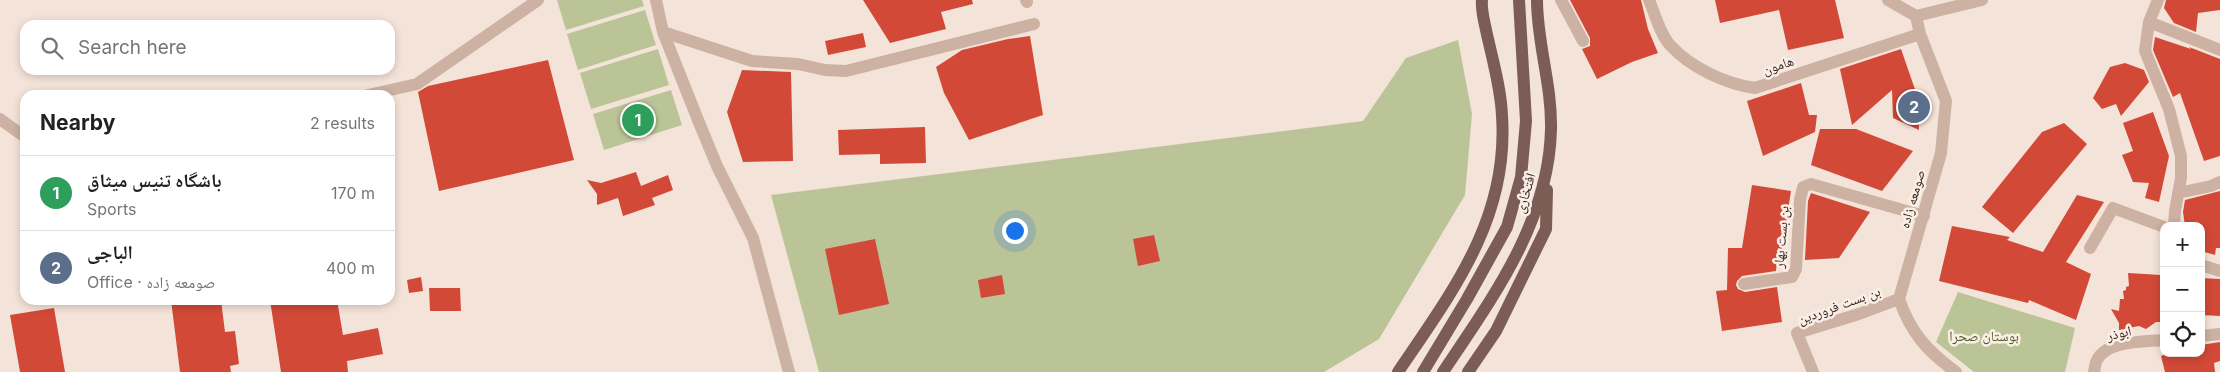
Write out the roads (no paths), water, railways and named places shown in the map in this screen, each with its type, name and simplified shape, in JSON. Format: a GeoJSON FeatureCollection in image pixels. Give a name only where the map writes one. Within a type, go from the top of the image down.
{"type":"FeatureCollection","features":[{"type":"Feature","properties":{"kind":"main road"},"geometry":{"type":"LineString","coordinates":[[1398,372],[1454,288],[1487,224],[1496,191],[1501,156],[1502,116],[1482,0]]}},
{"type":"Feature","properties":{"kind":"main road","name":"افتخاری"},"geometry":{"type":"LineString","coordinates":[[1423,372],[1468,299],[1507,227],[1521,177],[1526,121],[1519,0]]}},
{"type":"Feature","properties":{"kind":"main road","name":"افتخاری"},"geometry":{"type":"LineString","coordinates":[[1443,372],[1505,278],[1532,223],[1548,174],[1551,128],[1537,0]]}},
{"type":"Feature","properties":{"kind":"main road"},"geometry":{"type":"LineString","coordinates":[[1468,372],[1496,331],[1546,229],[1548,174]]}},
{"type":"Feature","properties":{"kind":"street"},"geometry":{"type":"LineString","coordinates":[[390,90],[417,84],[538,0]]}},
{"type":"Feature","properties":{"kind":"street"},"geometry":{"type":"LineString","coordinates":[[656,0],[663,32],[717,166],[753,238],[789,372]]}},
{"type":"Feature","properties":{"kind":"street"},"geometry":{"type":"LineString","coordinates":[[1561,0],[1583,40]]}},
{"type":"Feature","properties":{"kind":"street","name":"هامون"},"geometry":{"type":"LineString","coordinates":[[1649,0],[1670,45],[1696,66],[1737,85],[1755,88],[1920,34]]}},
{"type":"Feature","properties":{"kind":"street"},"geometry":{"type":"LineString","coordinates":[[1888,0],[1916,16],[1982,0]]}},
{"type":"Feature","properties":{"kind":"street"},"geometry":{"type":"LineString","coordinates":[[2158,0],[2149,22],[2145,51],[2169,109],[2181,156],[2181,178],[2174,222]]}},
{"type":"Feature","properties":{"kind":"street","name":"صومعه زاده"},"geometry":{"type":"LineString","coordinates":[[1899,299],[1941,153],[1946,101],[1920,34],[1916,16]]}},
{"type":"Feature","properties":{"kind":"street"},"geometry":{"type":"LineString","coordinates":[[2149,22],[2220,50]]}},
{"type":"Feature","properties":{"kind":"street"},"geometry":{"type":"LineString","coordinates":[[663,32],[752,61],[798,64],[824,70],[846,71],[1034,24]]}},
{"type":"Feature","properties":{"kind":"street"},"geometry":{"type":"LineString","coordinates":[[0,119],[20,133]]}},
{"type":"Feature","properties":{"kind":"street"},"geometry":{"type":"LineString","coordinates":[[2178,193],[2212,186],[2220,182]]}},
{"type":"Feature","properties":{"kind":"street","name":"بن بست بهار"},"geometry":{"type":"LineString","coordinates":[[1744,284],[1792,277],[1796,269],[1800,200],[1803,187],[1811,184],[1924,216]]}},
{"type":"Feature","properties":{"kind":"street"},"geometry":{"type":"LineString","coordinates":[[2090,248],[2113,208],[2160,226]]}},
{"type":"Feature","properties":{"kind":"street"},"geometry":{"type":"LineString","coordinates":[[2205,266],[2220,271]]}},
{"type":"Feature","properties":{"kind":"street"},"geometry":{"type":"LineString","coordinates":[[1899,299],[1906,320],[1926,348],[1956,372]]}},
{"type":"Feature","properties":{"kind":"street","name":"بن بست فروردین"},"geometry":{"type":"LineString","coordinates":[[1809,369],[1797,333],[1859,314],[1899,299]]}},
{"type":"Feature","properties":{"kind":"street"},"geometry":{"type":"LineString","coordinates":[[2205,336],[2220,334]]}},
{"type":"Feature","properties":{"kind":"street","name":"ابوذر"},"geometry":{"type":"LineString","coordinates":[[2094,372],[2097,360],[2103,352],[2116,346],[2160,340]]}},
{"type":"Feature","properties":{"kind":"place","name":"الباجی"},"geometry":{"type":"Point","coordinates":[1914,107]}},
{"type":"Feature","properties":{"kind":"place","name":"باشگاه تنيس ميثاق"},"geometry":{"type":"Point","coordinates":[638,120]}},
{"type":"Feature","properties":{"kind":"park label","name":"بوستان صحرا"},"geometry":{"type":"Point","coordinates":[1984,336]}}]}
